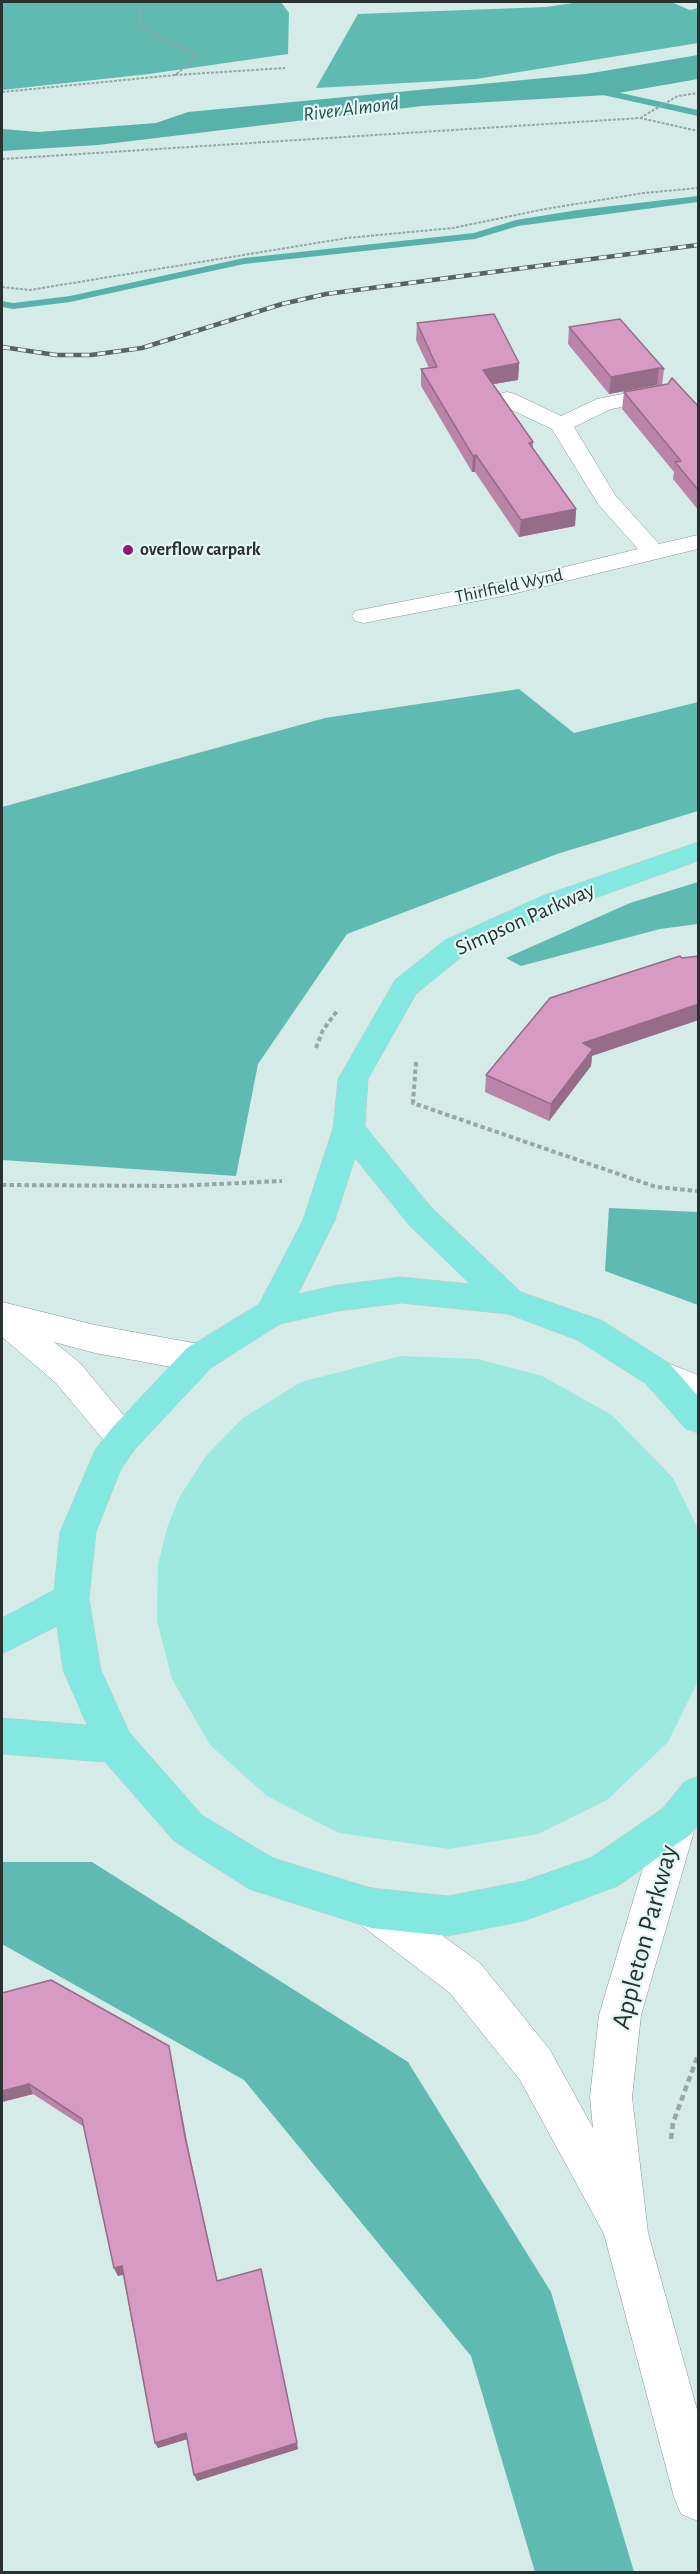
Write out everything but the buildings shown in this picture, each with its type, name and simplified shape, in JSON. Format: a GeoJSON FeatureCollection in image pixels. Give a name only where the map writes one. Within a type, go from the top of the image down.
{"type":"FeatureCollection","features":[{"type":"Feature","properties":{"kind":"main road","name":"Simpson Parkway"},"geometry":{"type":"LineString","coordinates":[[271,1313],[319,1220],[349,1128],[353,1079],[405,987],[455,947],[552,903],[699,852]]}},
{"type":"Feature","properties":{"kind":"main road"},"geometry":{"type":"LineString","coordinates":[[349,1128],[420,1216],[509,1301]]}},
{"type":"Feature","properties":{"kind":"main road"},"geometry":{"type":"LineString","coordinates":[[688,1808],[604,1872],[524,1901],[448,1916],[371,1908],[263,1875],[188,1828],[115,1745],[82,1670],[71,1599],[78,1532],[107,1461],[123,1439],[199,1358],[271,1313],[338,1298],[401,1290],[509,1301],[590,1330],[657,1373],[699,1419]]}},
{"type":"Feature","properties":{"kind":"main road"},"geometry":{"type":"LineString","coordinates":[[2,1637],[71,1599]]}},
{"type":"Feature","properties":{"kind":"main road"},"geometry":{"type":"LineString","coordinates":[[2,1736],[115,1745]]}},
{"type":"Feature","properties":{"kind":"street"},"geometry":{"type":"LineString","coordinates":[[561,424],[605,404],[657,394]]}},
{"type":"Feature","properties":{"kind":"street"},"geometry":{"type":"LineString","coordinates":[[507,399],[561,424],[606,499],[654,553]]}},
{"type":"Feature","properties":{"kind":"street","name":"Thirlfield Wynd"},"geometry":{"type":"LineString","coordinates":[[364,616],[508,588],[699,542]]}},
{"type":"Feature","properties":{"kind":"street"},"geometry":{"type":"LineString","coordinates":[[2,1317],[95,1339],[199,1358]]}},
{"type":"Feature","properties":{"kind":"street"},"geometry":{"type":"LineString","coordinates":[[2,1317],[68,1373],[123,1439]]}},
{"type":"Feature","properties":{"kind":"street"},"geometry":{"type":"LineString","coordinates":[[657,1373],[699,1390]]}},
{"type":"Feature","properties":{"kind":"street","name":"Appleton Parkway"},"geometry":{"type":"LineString","coordinates":[[688,1808],[620,2014],[611,2097],[626,2233],[699,2497]]}},
{"type":"Feature","properties":{"kind":"street","name":"Appleton Parkway"},"geometry":{"type":"LineString","coordinates":[[371,1908],[465,1978],[535,2065],[626,2233]]}},
{"type":"Feature","properties":{"kind":"path"},"geometry":{"type":"LineString","coordinates":[[141,2],[140,24],[156,36],[195,52],[188,65],[175,75]]}},
{"type":"Feature","properties":{"kind":"path"},"geometry":{"type":"LineString","coordinates":[[2,92],[175,75],[285,68]]}},
{"type":"Feature","properties":{"kind":"path"},"geometry":{"type":"LineString","coordinates":[[640,118],[678,96],[699,93]]}},
{"type":"Feature","properties":{"kind":"path"},"geometry":{"type":"LineString","coordinates":[[2,159],[640,118],[699,131]]}},
{"type":"Feature","properties":{"kind":"path"},"geometry":{"type":"LineString","coordinates":[[2,287],[30,290],[347,238],[453,228],[556,207],[644,193],[699,188]]}},
{"type":"Feature","properties":{"kind":"shaded area"},"geometry":{"type":"Polygon","coordinates":[[[2,2],[281,2],[289,13],[288,54],[149,74],[2,90],[2,2]]]}},
{"type":"Feature","properties":{"kind":"shaded area"},"geometry":{"type":"Polygon","coordinates":[[[579,2],[671,2],[690,10],[698,8],[698,43],[476,79],[316,88],[358,14],[546,7],[579,2]]]}},
{"type":"Feature","properties":{"kind":"shaded area"},"geometry":{"type":"Polygon","coordinates":[[[519,689],[574,733],[698,702],[698,811],[557,854],[347,934],[258,1064],[236,1176],[2,1160],[2,807],[325,718],[519,689]]]}},
{"type":"Feature","properties":{"kind":"shaded area"},"geometry":{"type":"Polygon","coordinates":[[[698,882],[698,924],[660,929],[521,966],[506,958],[630,903],[698,882]]]}},
{"type":"Feature","properties":{"kind":"shaded area"},"geometry":{"type":"Polygon","coordinates":[[[609,1208],[698,1212],[698,1305],[605,1271],[609,1208]]]}},
{"type":"Feature","properties":{"kind":"shaded area"},"geometry":{"type":"Polygon","coordinates":[[[401,1356],[478,1359],[542,1376],[612,1415],[673,1478],[698,1529],[698,1681],[668,1742],[607,1800],[538,1834],[449,1849],[339,1833],[267,1796],[210,1745],[172,1679],[157,1621],[158,1564],[168,1525],[180,1496],[206,1456],[243,1418],[301,1382],[401,1356]]]}},
{"type":"Feature","properties":{"kind":"shaded area"},"geometry":{"type":"Polygon","coordinates":[[[2,1862],[92,1862],[408,2062],[551,2292],[634,2572],[535,2572],[471,2356],[244,2080],[2,1944],[2,1862]]]}},
{"type":"Feature","properties":{"kind":"water","name":"River Almond"},"geometry":{"type":"Polygon","coordinates":[[[698,55],[698,79],[607,95],[422,106],[98,145],[2,151],[2,129],[38,132],[156,123],[188,112],[586,74],[698,55]]]}},
{"type":"Feature","properties":{"kind":"waterway"},"geometry":{"type":"LineString","coordinates":[[589,89],[698,113]]}},
{"type":"Feature","properties":{"kind":"waterway"},"geometry":{"type":"LineString","coordinates":[[2,304],[13,306],[70,299],[244,261],[475,236],[516,223],[578,213],[698,199]]}},
{"type":"Feature","properties":{"kind":"railway"},"geometry":{"type":"LineString","coordinates":[[2,347],[56,355],[91,355],[142,348],[282,304],[326,294],[698,245]]}},
{"type":"Feature","properties":{"kind":"place","name":"overflow carpark"},"geometry":{"type":"Point","coordinates":[128,550]}}]}
